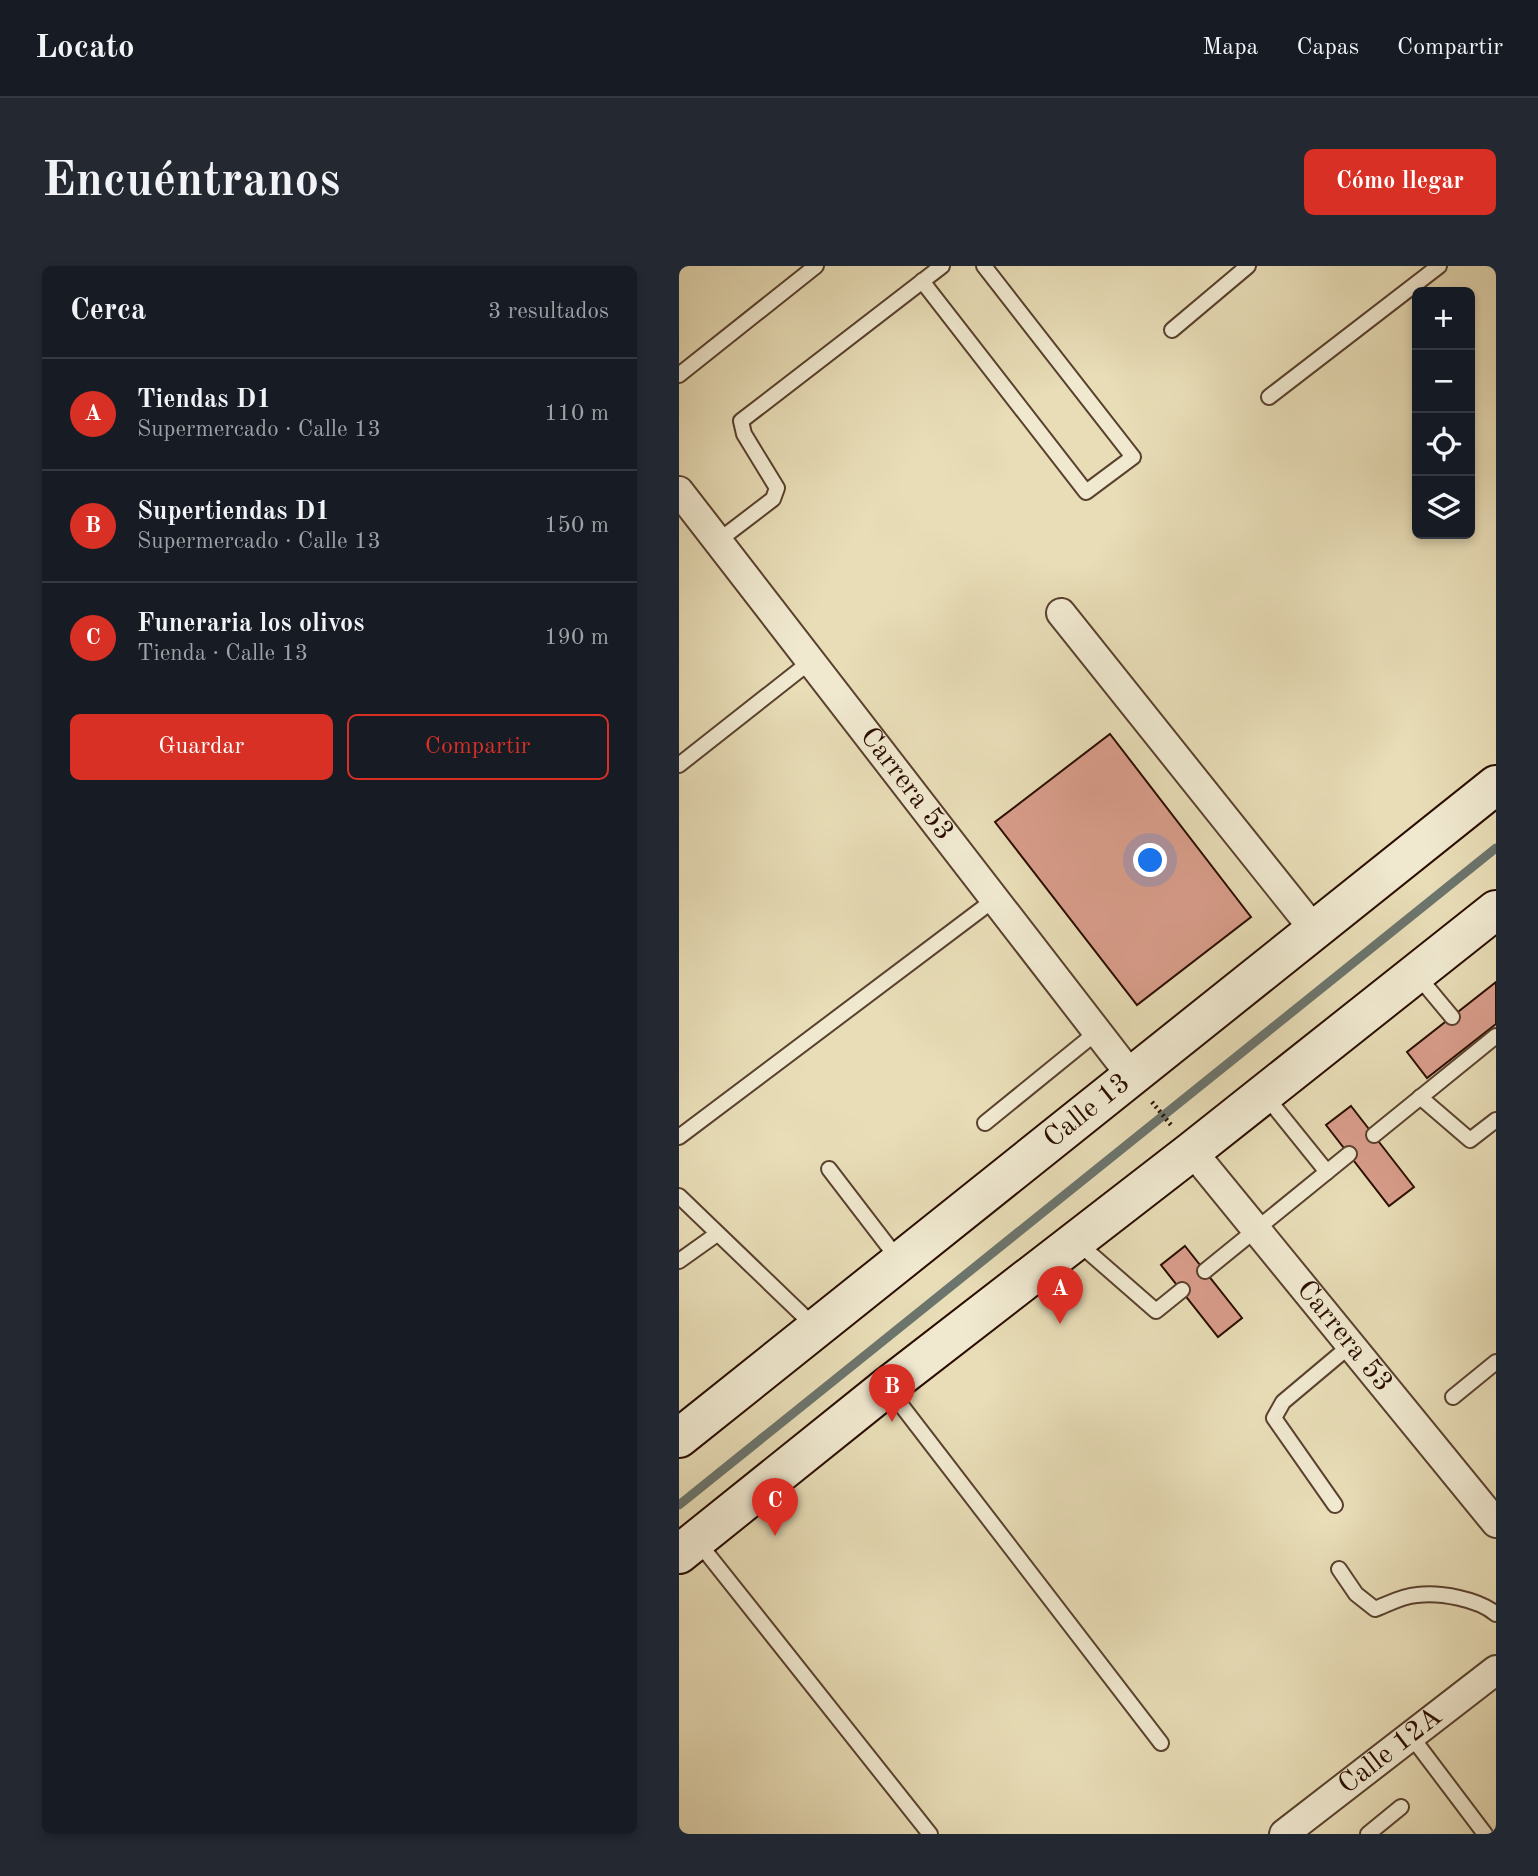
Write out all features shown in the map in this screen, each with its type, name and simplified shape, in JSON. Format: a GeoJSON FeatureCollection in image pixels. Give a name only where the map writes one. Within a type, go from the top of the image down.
{"type":"FeatureCollection","features":[{"type":"Feature","properties":{"kind":"main road","name":"Calle 13"},"geometry":{"type":"LineString","coordinates":[[679,1438],[901,1263],[1142,1089],[1316,932],[1496,785]]}},
{"type":"Feature","properties":{"kind":"main road"},"geometry":{"type":"LineString","coordinates":[[688,1548],[887,1387],[1076,1241],[1183,1139],[1264,1093],[1496,910]]}},
{"type":"Feature","properties":{"kind":"street","name":"Carrera 53"},"geometry":{"type":"LineString","coordinates":[[679,491],[1142,1089]]}},
{"type":"Feature","properties":{"kind":"street"},"geometry":{"type":"LineString","coordinates":[[1061,613],[1316,932]]}},
{"type":"Feature","properties":{"kind":"street","name":"Carrera 53"},"geometry":{"type":"LineString","coordinates":[[1183,1139],[1496,1523]]}},
{"type":"Feature","properties":{"kind":"street","name":"Calle 12A"},"geometry":{"type":"LineString","coordinates":[[1284,1834],[1496,1670]]}},
{"type":"Feature","properties":{"kind":"lane"},"geometry":{"type":"LineString","coordinates":[[679,375],[816,266]]}},
{"type":"Feature","properties":{"kind":"lane"},"geometry":{"type":"LineString","coordinates":[[718,541],[773,499],[778,488],[744,434],[741,421],[942,266]]}},
{"type":"Feature","properties":{"kind":"lane"},"geometry":{"type":"LineString","coordinates":[[922,281],[1086,492],[1133,457],[984,266]]}},
{"type":"Feature","properties":{"kind":"lane"},"geometry":{"type":"LineString","coordinates":[[1172,330],[1248,266]]}},
{"type":"Feature","properties":{"kind":"lane"},"geometry":{"type":"LineString","coordinates":[[1269,397],[1439,266]]}},
{"type":"Feature","properties":{"kind":"lane"},"geometry":{"type":"LineString","coordinates":[[679,765],[811,661]]}},
{"type":"Feature","properties":{"kind":"lane"},"geometry":{"type":"LineString","coordinates":[[679,1137],[995,899]]}},
{"type":"Feature","properties":{"kind":"lane"},"geometry":{"type":"LineString","coordinates":[[1416,973],[1452,1017]]}},
{"type":"Feature","properties":{"kind":"lane"},"geometry":{"type":"LineString","coordinates":[[985,1123],[1097,1032]]}},
{"type":"Feature","properties":{"kind":"lane"},"geometry":{"type":"LineString","coordinates":[[1374,1135],[1476,1046],[1496,1036]]}},
{"type":"Feature","properties":{"kind":"lane"},"geometry":{"type":"LineString","coordinates":[[1264,1093],[1327,1172]]}},
{"type":"Feature","properties":{"kind":"lane"},"geometry":{"type":"LineString","coordinates":[[1420,1097],[1471,1140],[1496,1120]]}},
{"type":"Feature","properties":{"kind":"lane"},"geometry":{"type":"LineString","coordinates":[[1205,1271],[1349,1154]]}},
{"type":"Feature","properties":{"kind":"lane"},"geometry":{"type":"LineString","coordinates":[[829,1170],[901,1263]]}},
{"type":"Feature","properties":{"kind":"lane"},"geometry":{"type":"LineString","coordinates":[[679,1196],[818,1330]]}},
{"type":"Feature","properties":{"kind":"lane"},"geometry":{"type":"LineString","coordinates":[[679,1261],[717,1234]]}},
{"type":"Feature","properties":{"kind":"lane"},"geometry":{"type":"LineString","coordinates":[[1076,1241],[1156,1311],[1182,1290]]}},
{"type":"Feature","properties":{"kind":"lane"},"geometry":{"type":"LineString","coordinates":[[1335,1505],[1274,1418],[1283,1402],[1352,1344]]}},
{"type":"Feature","properties":{"kind":"lane"},"geometry":{"type":"LineString","coordinates":[[1453,1397],[1496,1362]]}},
{"type":"Feature","properties":{"kind":"lane"},"geometry":{"type":"LineString","coordinates":[[887,1387],[1161,1743]]}},
{"type":"Feature","properties":{"kind":"lane"},"geometry":{"type":"LineString","coordinates":[[688,1548],[930,1834]]}},
{"type":"Feature","properties":{"kind":"lane"},"geometry":{"type":"LineString","coordinates":[[1339,1569],[1356,1594],[1366,1605],[1375,1609],[1410,1596],[1432,1595],[1467,1601],[1496,1614]]}},
{"type":"Feature","properties":{"kind":"lane"},"geometry":{"type":"LineString","coordinates":[[1411,1736],[1485,1834]]}},
{"type":"Feature","properties":{"kind":"lane"},"geometry":{"type":"LineString","coordinates":[[1368,1834],[1401,1807]]}},
{"type":"Feature","properties":{"kind":"path"},"geometry":{"type":"LineString","coordinates":[[1142,1089],[1183,1139]]}},
{"type":"Feature","properties":{"kind":"building"},"geometry":{"type":"Polygon","coordinates":[[[1110,734],[1251,917],[1137,1005],[995,822],[1110,734]]]}},
{"type":"Feature","properties":{"kind":"building"},"geometry":{"type":"Polygon","coordinates":[[[1496,982],[1496,1024],[1427,1078],[1407,1052],[1496,982]]]}},
{"type":"Feature","properties":{"kind":"building"},"geometry":{"type":"Polygon","coordinates":[[[1351,1106],[1414,1187],[1389,1206],[1326,1125],[1351,1106]]]}},
{"type":"Feature","properties":{"kind":"building"},"geometry":{"type":"Polygon","coordinates":[[[1185,1246],[1242,1318],[1218,1337],[1161,1265],[1185,1246]]]}},
{"type":"Feature","properties":{"kind":"waterway"},"geometry":{"type":"LineString","coordinates":[[679,1505],[1496,848]]}},
{"type":"Feature","properties":{"kind":"place","name":"Tiendas D1"},"geometry":{"type":"Point","coordinates":[1060,1324]}},
{"type":"Feature","properties":{"kind":"place","name":"Supertiendas D1"},"geometry":{"type":"Point","coordinates":[892,1422]}},
{"type":"Feature","properties":{"kind":"place","name":"Funeraria los olivos"},"geometry":{"type":"Point","coordinates":[775,1536]}}]}
